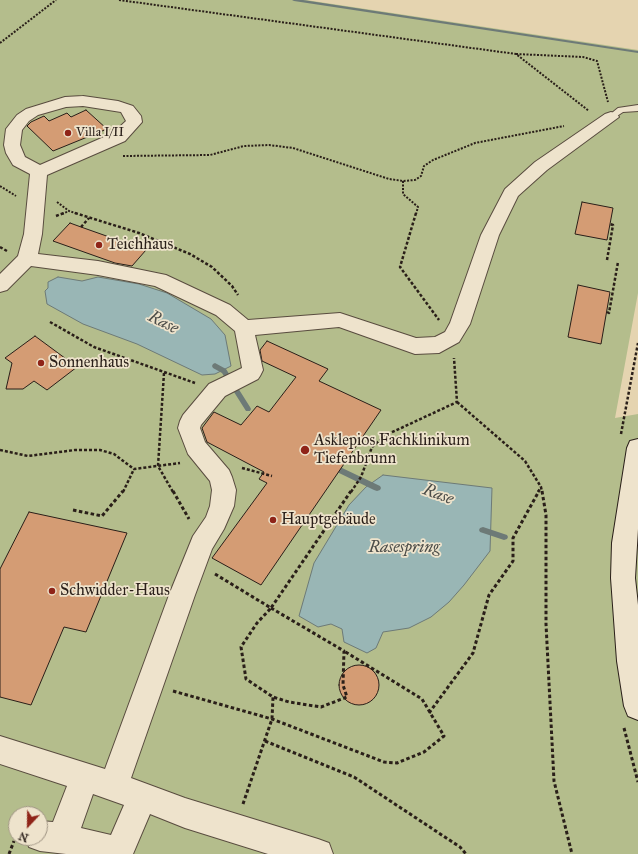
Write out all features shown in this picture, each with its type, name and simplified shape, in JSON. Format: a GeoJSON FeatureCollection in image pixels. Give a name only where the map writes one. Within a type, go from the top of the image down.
{"type":"FeatureCollection","features":[{"type":"Feature","properties":{"kind":"street"},"geometry":{"type":"LineString","coordinates":[[83,101],[104,103],[127,109],[133,116],[134,122],[128,130],[119,137],[39,175],[19,161],[14,153],[12,145],[14,129],[23,118],[32,112],[58,104],[83,101]]}},
{"type":"Feature","properties":{"kind":"street"},"geometry":{"type":"LineString","coordinates":[[241,325],[340,320],[415,346],[439,345],[452,337],[460,324],[471,287],[490,234],[512,193],[540,166],[603,119]]}},
{"type":"Feature","properties":{"kind":"street"},"geometry":{"type":"LineString","coordinates":[[0,285],[27,259],[33,234],[39,175]]}},
{"type":"Feature","properties":{"kind":"street"},"geometry":{"type":"LineString","coordinates":[[27,259],[98,268],[158,280],[223,310],[241,325],[252,370],[250,375],[228,385],[191,421],[188,428],[196,447],[222,477],[224,490],[222,506],[216,522],[202,544],[150,684],[114,787]]}},
{"type":"Feature","properties":{"kind":"street"},"geometry":{"type":"LineString","coordinates":[[629,442],[631,489],[624,543],[623,578],[630,661],[638,706]]}},
{"type":"Feature","properties":{"kind":"street"},"geometry":{"type":"LineString","coordinates":[[0,750],[143,796],[185,813],[318,854]]}},
{"type":"Feature","properties":{"kind":"street"},"geometry":{"type":"LineString","coordinates":[[85,778],[51,837],[119,852],[143,796]]}},
{"type":"Feature","properties":{"kind":"lane"},"geometry":{"type":"LineString","coordinates":[[603,119],[621,110],[638,108]]}},
{"type":"Feature","properties":{"kind":"path"},"geometry":{"type":"LineString","coordinates":[[0,43],[56,0]]}},
{"type":"Feature","properties":{"kind":"path"},"geometry":{"type":"LineString","coordinates":[[119,0],[516,54],[584,57],[597,61],[608,102],[603,119],[516,54]]}},
{"type":"Feature","properties":{"kind":"path"},"geometry":{"type":"LineString","coordinates":[[98,146],[104,152],[124,156],[210,155],[223,153],[244,146],[268,145],[293,148],[389,179],[403,181],[415,180],[421,176],[424,166],[433,160],[461,150],[475,142],[567,126]]}},
{"type":"Feature","properties":{"kind":"path"},"geometry":{"type":"LineString","coordinates":[[39,175],[59,204],[70,211],[139,232],[190,254],[212,268],[232,286],[240,298],[241,325]]}},
{"type":"Feature","properties":{"kind":"path"},"geometry":{"type":"LineString","coordinates":[[403,181],[403,194],[418,207],[400,267],[452,337],[457,402],[525,461],[541,487],[546,515],[546,624],[554,781],[572,854]]}},
{"type":"Feature","properties":{"kind":"path"},"geometry":{"type":"LineString","coordinates":[[81,227],[89,218]]}},
{"type":"Feature","properties":{"kind":"path"},"geometry":{"type":"LineString","coordinates":[[607,260],[613,225],[610,224]]}},
{"type":"Feature","properties":{"kind":"path"},"geometry":{"type":"LineString","coordinates":[[607,312],[609,312],[618,262]]}},
{"type":"Feature","properties":{"kind":"path"},"geometry":{"type":"LineString","coordinates":[[50,322],[94,347],[164,373],[228,385]]}},
{"type":"Feature","properties":{"kind":"path"},"geometry":{"type":"LineString","coordinates":[[629,442],[638,343]]}},
{"type":"Feature","properties":{"kind":"path"},"geometry":{"type":"LineString","coordinates":[[356,485],[361,477],[372,447],[386,435],[457,402]]}},
{"type":"Feature","properties":{"kind":"path"},"geometry":{"type":"LineString","coordinates":[[0,450],[28,456],[75,450],[100,450],[114,454],[134,469],[186,462]]}},
{"type":"Feature","properties":{"kind":"path"},"geometry":{"type":"LineString","coordinates":[[73,510],[102,516],[121,495],[134,469]]}},
{"type":"Feature","properties":{"kind":"path"},"geometry":{"type":"LineString","coordinates":[[429,713],[473,653],[489,595],[513,561],[513,538],[541,487]]}},
{"type":"Feature","properties":{"kind":"path"},"geometry":{"type":"LineString","coordinates":[[150,684],[272,719],[384,762],[397,763],[424,752],[444,736],[422,699],[344,651],[271,608],[257,623],[241,647],[246,679],[273,697],[289,702],[321,707],[348,697],[343,685],[344,651]]}},
{"type":"Feature","properties":{"kind":"path"},"geometry":{"type":"LineString","coordinates":[[242,806],[272,719],[273,697]]}},
{"type":"Feature","properties":{"kind":"path"},"geometry":{"type":"LineString","coordinates":[[265,742],[354,777],[460,847],[466,854]]}},
{"type":"Feature","properties":{"kind":"green space","name":"Asklepios Fachklinikum Tiefenbrunn"},"geometry":{"type":"Polygon","coordinates":[[[0,0],[306,0],[638,50],[638,293],[615,418],[638,414],[638,854],[0,854],[0,0]]]}},
{"type":"Feature","properties":{"kind":"water"},"geometry":{"type":"Polygon","coordinates":[[[58,277],[82,281],[98,277],[139,284],[167,293],[211,319],[225,335],[231,366],[215,374],[202,375],[137,344],[83,324],[47,304],[45,291],[48,288],[48,282],[58,277]]]}},
{"type":"Feature","properties":{"kind":"water","name":"Rasespring"},"geometry":{"type":"Polygon","coordinates":[[[383,475],[492,488],[490,551],[449,602],[431,617],[409,628],[383,632],[376,648],[367,653],[344,642],[342,629],[331,624],[318,627],[299,616],[314,563],[349,505],[366,487],[383,475]]]}},
{"type":"Feature","properties":{"kind":"building","name":"Villa I/II"},"geometry":{"type":"Polygon","coordinates":[[[86,110],[107,129],[53,151],[27,126],[31,122],[44,116],[49,121],[67,113],[71,117],[86,110]]]}},
{"type":"Feature","properties":{"kind":"building"},"geometry":{"type":"Polygon","coordinates":[[[582,202],[613,208],[607,240],[575,234],[582,202]]]}},
{"type":"Feature","properties":{"kind":"building","name":"Teichhaus"},"geometry":{"type":"Polygon","coordinates":[[[70,223],[146,250],[132,266],[115,263],[53,241],[70,223]]]}},
{"type":"Feature","properties":{"kind":"building"},"geometry":{"type":"Polygon","coordinates":[[[578,285],[610,292],[601,344],[568,337],[578,285]]]}},
{"type":"Feature","properties":{"kind":"building","name":"Sonnenhaus"},"geometry":{"type":"Polygon","coordinates":[[[35,336],[77,367],[47,390],[34,381],[23,389],[6,389],[12,363],[5,358],[35,336]]]}},
{"type":"Feature","properties":{"kind":"building"},"geometry":{"type":"Polygon","coordinates":[[[267,341],[328,369],[319,381],[381,410],[261,585],[212,558],[267,483],[259,479],[264,472],[207,442],[202,428],[214,412],[241,425],[257,406],[269,412],[296,377],[262,361],[260,350],[267,341]]]}},
{"type":"Feature","properties":{"kind":"building","name":"Schwidder-Haus"},"geometry":{"type":"Polygon","coordinates":[[[29,512],[127,533],[86,632],[64,627],[31,705],[0,697],[0,569],[29,512]]]}},
{"type":"Feature","properties":{"kind":"building"},"geometry":{"type":"Polygon","coordinates":[[[359,665],[367,667],[373,671],[377,677],[379,685],[377,693],[373,699],[367,703],[359,705],[351,703],[345,699],[341,693],[339,685],[341,677],[345,671],[351,667],[359,665]]]}},
{"type":"Feature","properties":{"kind":"waterway"},"geometry":{"type":"LineString","coordinates":[[294,0],[638,52]]}},
{"type":"Feature","properties":{"kind":"waterway","name":"Rase"},"geometry":{"type":"LineString","coordinates":[[215,366],[224,371],[248,409]]}},
{"type":"Feature","properties":{"kind":"waterway","name":"Rase"},"geometry":{"type":"LineString","coordinates":[[340,470],[377,488]]}},
{"type":"Feature","properties":{"kind":"waterway","name":"Rase"},"geometry":{"type":"LineString","coordinates":[[483,530],[504,537]]}},
{"type":"Feature","properties":{"kind":"place","name":"Villa I/II"},"geometry":{"type":"Point","coordinates":[68,133]}},
{"type":"Feature","properties":{"kind":"place","name":"Teichhaus"},"geometry":{"type":"Point","coordinates":[99,245]}},
{"type":"Feature","properties":{"kind":"place","name":"Sonnenhaus"},"geometry":{"type":"Point","coordinates":[41,363]}},
{"type":"Feature","properties":{"kind":"place","name":"Asklepios Fachklinikum Tiefenbrunn"},"geometry":{"type":"Point","coordinates":[305,450]}},
{"type":"Feature","properties":{"kind":"place","name":"Hauptgebäude"},"geometry":{"type":"Point","coordinates":[273,520]}},
{"type":"Feature","properties":{"kind":"place","name":"Schwidder-Haus"},"geometry":{"type":"Point","coordinates":[52,591]}}]}
